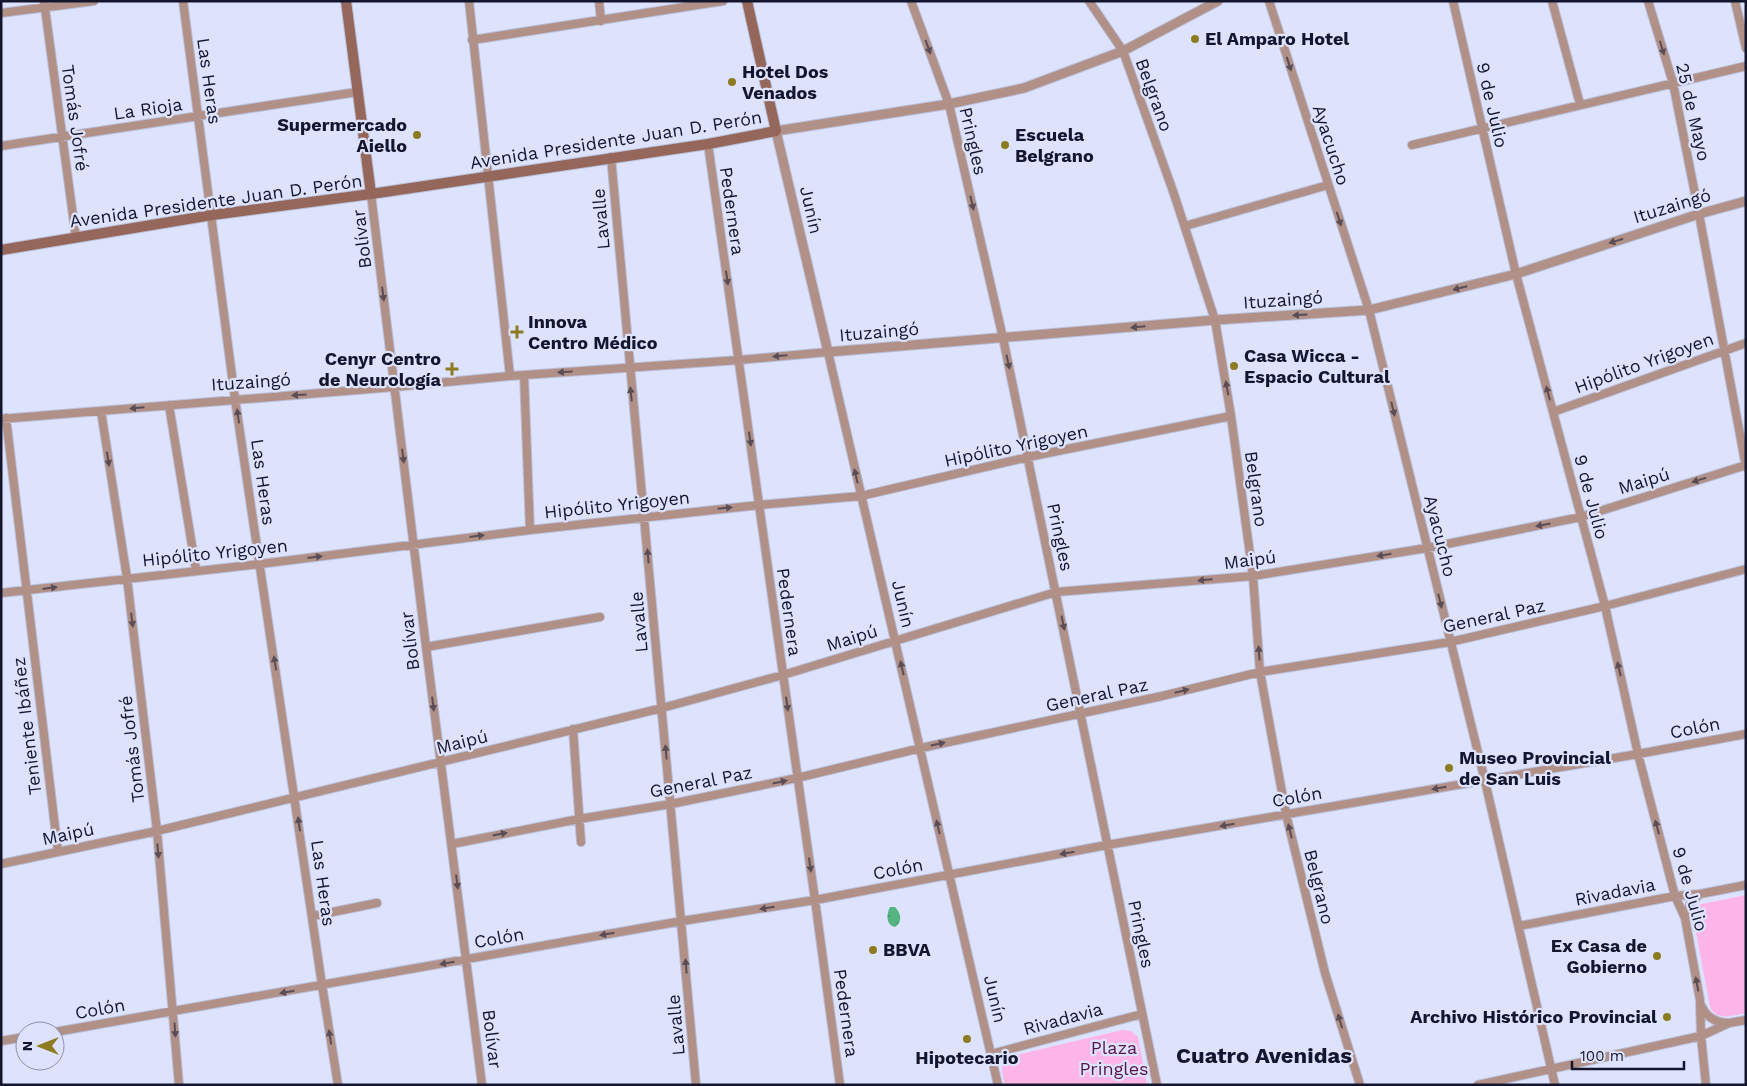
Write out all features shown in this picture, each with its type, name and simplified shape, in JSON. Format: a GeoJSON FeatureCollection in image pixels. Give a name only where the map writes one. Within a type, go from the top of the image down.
{"type":"FeatureCollection","features":[{"type":"Feature","properties":{"kind":"main road"},"geometry":{"type":"LineString","coordinates":[[346,1],[371,194]]}},
{"type":"Feature","properties":{"kind":"main road"},"geometry":{"type":"LineString","coordinates":[[748,1],[776,131]]}},
{"type":"Feature","properties":{"kind":"main road","name":"Avenida Presidente Juan D. Perón"},"geometry":{"type":"LineString","coordinates":[[1,250],[212,215],[371,194],[708,144],[776,131]]}},
{"type":"Feature","properties":{"kind":"street"},"geometry":{"type":"LineString","coordinates":[[1,13],[44,4],[94,1]]}},
{"type":"Feature","properties":{"kind":"street","name":"Las Heras"},"geometry":{"type":"LineString","coordinates":[[183,1],[235,399],[338,1085]]}},
{"type":"Feature","properties":{"kind":"street"},"geometry":{"type":"LineString","coordinates":[[469,1],[510,376]]}},
{"type":"Feature","properties":{"kind":"street"},"geometry":{"type":"LineString","coordinates":[[599,1],[601,21]]}},
{"type":"Feature","properties":{"kind":"street"},"geometry":{"type":"LineString","coordinates":[[472,40],[724,1]]}},
{"type":"Feature","properties":{"kind":"street","name":"Pringles"},"geometry":{"type":"LineString","coordinates":[[911,1],[949,104],[1003,338],[1157,1085]]}},
{"type":"Feature","properties":{"kind":"street","name":"Belgrano"},"geometry":{"type":"LineString","coordinates":[[1090,1],[1122,51],[1185,226],[1215,320],[1231,416],[1253,576],[1260,672],[1286,814],[1325,973],[1360,1085]]}},
{"type":"Feature","properties":{"kind":"street","name":"Avenida Presidente Juan D. Perón"},"geometry":{"type":"LineString","coordinates":[[776,131],[949,104],[1024,88],[1122,51],[1218,1]]}},
{"type":"Feature","properties":{"kind":"street","name":"Ayacucho"},"geometry":{"type":"LineString","coordinates":[[1269,1],[1368,310],[1485,781],[1552,1069],[1554,1085]]}},
{"type":"Feature","properties":{"kind":"street","name":"9 de Julio"},"geometry":{"type":"LineString","coordinates":[[1453,1],[1516,274],[1605,606],[1638,754],[1675,896],[1685,918],[1700,1000],[1703,1009],[1709,1016],[1719,1022],[1729,1023]]}},
{"type":"Feature","properties":{"kind":"street"},"geometry":{"type":"LineString","coordinates":[[1552,1],[1580,104]]}},
{"type":"Feature","properties":{"kind":"street","name":"25 de Mayo"},"geometry":{"type":"LineString","coordinates":[[1648,1],[1672,83],[1699,214],[1746,466]]}},
{"type":"Feature","properties":{"kind":"street"},"geometry":{"type":"LineString","coordinates":[[1735,1],[1746,48]]}},
{"type":"Feature","properties":{"kind":"street","name":"Tomás Jofré"},"geometry":{"type":"LineString","coordinates":[[44,4],[76,238]]}},
{"type":"Feature","properties":{"kind":"street"},"geometry":{"type":"LineString","coordinates":[[1412,145],[1746,66]]}},
{"type":"Feature","properties":{"kind":"street","name":"La Rioja"},"geometry":{"type":"LineString","coordinates":[[1,146],[357,92]]}},
{"type":"Feature","properties":{"kind":"street","name":"Junín"},"geometry":{"type":"LineString","coordinates":[[776,131],[998,1085]]}},
{"type":"Feature","properties":{"kind":"street","name":"Pedernera"},"geometry":{"type":"LineString","coordinates":[[708,144],[840,1085]]}},
{"type":"Feature","properties":{"kind":"street","name":"Lavalle"},"geometry":{"type":"LineString","coordinates":[[611,157],[628,367],[644,517],[696,1085]]}},
{"type":"Feature","properties":{"kind":"street"},"geometry":{"type":"LineString","coordinates":[[1185,226],[1328,185]]}},
{"type":"Feature","properties":{"kind":"street","name":"Bolívar"},"geometry":{"type":"LineString","coordinates":[[371,194],[440,763],[482,1085]]}},
{"type":"Feature","properties":{"kind":"street","name":"Ituzaingó"},"geometry":{"type":"LineString","coordinates":[[3,418],[394,388],[510,376],[739,360],[1215,320],[1368,310],[1516,274],[1699,214],[1746,201]]}},
{"type":"Feature","properties":{"kind":"street","name":"Hipólito Yrigoyen"},"geometry":{"type":"LineString","coordinates":[[1553,412],[1746,343]]}},
{"type":"Feature","properties":{"kind":"street"},"geometry":{"type":"LineString","coordinates":[[524,375],[530,530]]}},
{"type":"Feature","properties":{"kind":"street"},"geometry":{"type":"LineString","coordinates":[[169,405],[196,570]]}},
{"type":"Feature","properties":{"kind":"street","name":"Tomás Jofré"},"geometry":{"type":"LineString","coordinates":[[101,411],[127,578],[156,831],[179,1085]]}},
{"type":"Feature","properties":{"kind":"street","name":"Hipólito Yrigoyen"},"geometry":{"type":"LineString","coordinates":[[1,593],[759,504],[861,496],[1028,457],[1231,416]]}},
{"type":"Feature","properties":{"kind":"street","name":"Teniente Ibáñez"},"geometry":{"type":"LineString","coordinates":[[3,418],[58,852]]}},
{"type":"Feature","properties":{"kind":"street","name":"Maipú"},"geometry":{"type":"LineString","coordinates":[[1,864],[156,831],[662,708],[783,675],[1056,592],[1253,576],[1427,548],[1581,517],[1746,466]]}},
{"type":"Feature","properties":{"kind":"street","name":"General Paz"},"geometry":{"type":"LineString","coordinates":[[452,844],[579,818],[671,804],[797,778],[921,748],[1082,714],[1260,672],[1450,642],[1605,606],[1746,569]]}},
{"type":"Feature","properties":{"kind":"street"},"geometry":{"type":"LineString","coordinates":[[426,647],[600,617]]}},
{"type":"Feature","properties":{"kind":"street"},"geometry":{"type":"LineString","coordinates":[[573,729],[581,842]]}},
{"type":"Feature","properties":{"kind":"street","name":"Colón"},"geometry":{"type":"LineString","coordinates":[[65,1030],[682,921],[815,900],[1107,845],[1485,781],[1746,734]]}},
{"type":"Feature","properties":{"kind":"street","name":"Rivadavia"},"geometry":{"type":"LineString","coordinates":[[1519,926],[1675,896],[1700,894],[1746,885]]}},
{"type":"Feature","properties":{"kind":"street"},"geometry":{"type":"LineString","coordinates":[[1685,918],[1690,904],[1700,894]]}},
{"type":"Feature","properties":{"kind":"street"},"geometry":{"type":"LineString","coordinates":[[312,916],[376,903]]}},
{"type":"Feature","properties":{"kind":"street","name":"9 de Julio"},"geometry":{"type":"LineString","coordinates":[[1700,1000],[1701,1036],[1706,1085]]}},
{"type":"Feature","properties":{"kind":"street","name":"Rivadavia"},"geometry":{"type":"LineString","coordinates":[[991,1054],[1142,1014]]}},
{"type":"Feature","properties":{"kind":"street"},"geometry":{"type":"LineString","coordinates":[[1478,1085],[1701,1036],[1729,1023],[1746,1020]]}},
{"type":"Feature","properties":{"kind":"street"},"geometry":{"type":"LineString","coordinates":[[1,1041],[15,1039]]}},
{"type":"Feature","properties":{"kind":"green space"},"geometry":{"type":"Polygon","coordinates":[[[1746,895],[1746,1013],[1721,1016],[1713,1012],[1710,1007],[1692,911],[1697,905],[1746,895]]]}},
{"type":"Feature","properties":{"kind":"green space","name":"Plaza Pringles"},"geometry":{"type":"Polygon","coordinates":[[[1122,1030],[1131,1031],[1138,1037],[1147,1085],[1005,1085],[1002,1066],[1007,1057],[1122,1030]]]}},
{"type":"Feature","properties":{"kind":"water"},"geometry":{"type":"Polygon","coordinates":[[[890,907],[895,907],[900,915],[899,923],[895,927],[888,922],[890,907]]]}},
{"type":"Feature","properties":{"kind":"place","name":"El Amparo Hotel"},"geometry":{"type":"Point","coordinates":[1195,39]}},
{"type":"Feature","properties":{"kind":"place","name":"Hotel Dos Venados"},"geometry":{"type":"Point","coordinates":[732,82]}},
{"type":"Feature","properties":{"kind":"place","name":"Supermercado Aiello"},"geometry":{"type":"Point","coordinates":[417,135]}},
{"type":"Feature","properties":{"kind":"place","name":"Escuela Belgrano"},"geometry":{"type":"Point","coordinates":[1005,145]}},
{"type":"Feature","properties":{"kind":"place","name":"Innova Centro Médico"},"geometry":{"type":"Point","coordinates":[517,332]}},
{"type":"Feature","properties":{"kind":"place","name":"Casa Wicca - Espacio Cultural"},"geometry":{"type":"Point","coordinates":[1234,366]}},
{"type":"Feature","properties":{"kind":"place","name":"Cenyr Centro de Neurología"},"geometry":{"type":"Point","coordinates":[452,369]}},
{"type":"Feature","properties":{"kind":"place","name":"Museo Provincial de San Luis"},"geometry":{"type":"Point","coordinates":[1449,768]}},
{"type":"Feature","properties":{"kind":"place","name":"BBVA"},"geometry":{"type":"Point","coordinates":[873,950]}},
{"type":"Feature","properties":{"kind":"place","name":"Ex Casa de Gobierno"},"geometry":{"type":"Point","coordinates":[1657,956]}},
{"type":"Feature","properties":{"kind":"place","name":"Archivo Histórico Provincial"},"geometry":{"type":"Point","coordinates":[1667,1017]}},
{"type":"Feature","properties":{"kind":"place","name":"Hipotecario"},"geometry":{"type":"Point","coordinates":[967,1039]}},
{"type":"Feature","properties":{"kind":"district","name":"Cuatro Avenidas"},"geometry":{"type":"Point","coordinates":[1264,1055]}}]}
